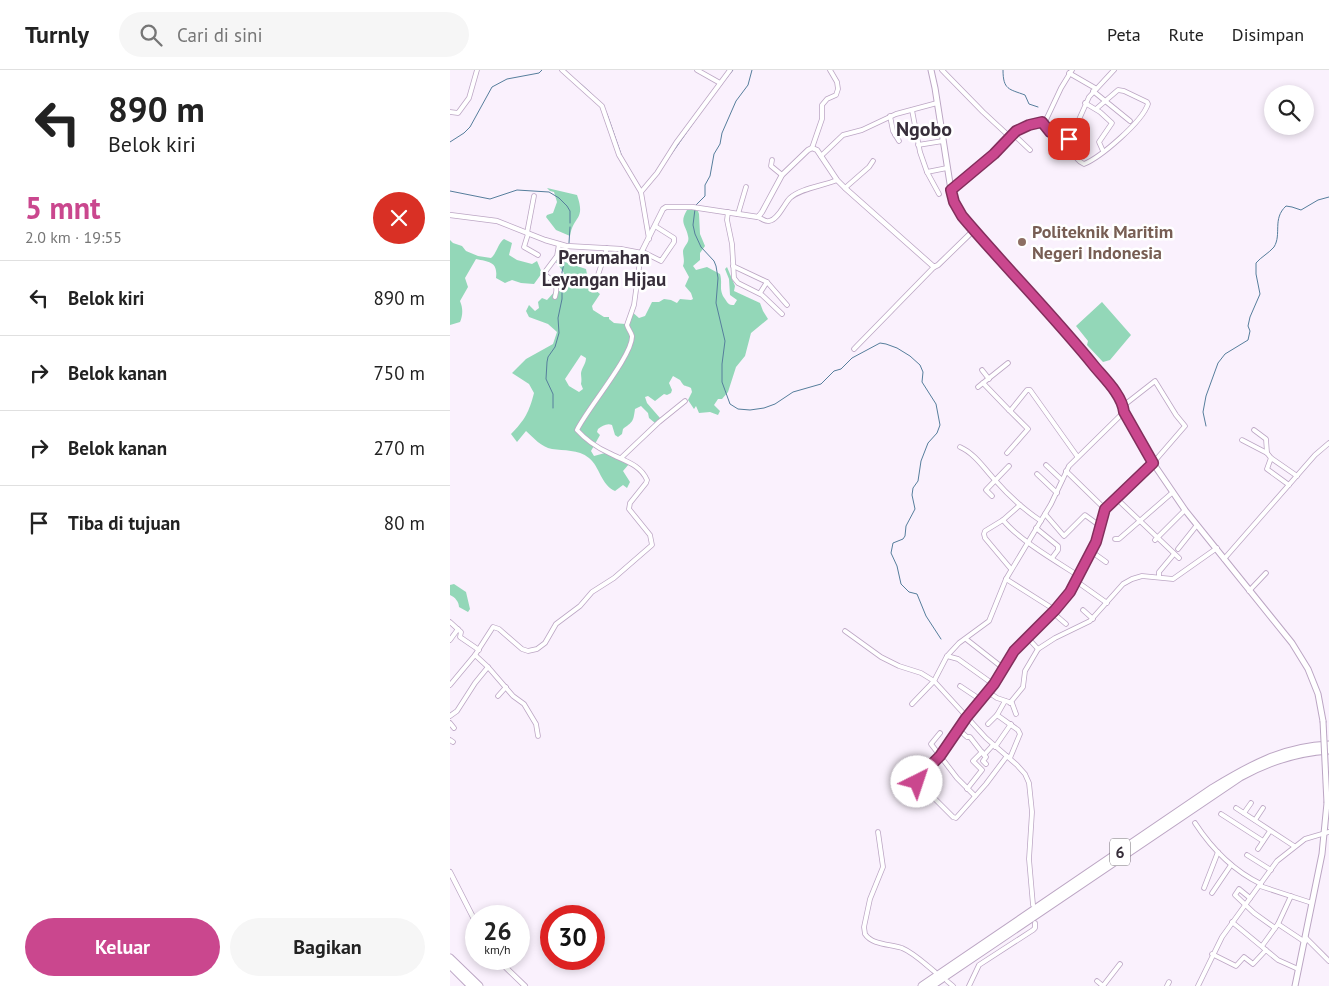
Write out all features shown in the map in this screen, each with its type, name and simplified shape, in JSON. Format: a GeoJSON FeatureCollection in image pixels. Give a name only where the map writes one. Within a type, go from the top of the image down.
{"type":"FeatureCollection","features":[{"type":"Feature","properties":{"kind":"highway","name":"6"},"geometry":{"type":"LineString","coordinates":[[922,986],[1240,771],[1283,752],[1302,747],[1329,745]]}},
{"type":"Feature","properties":{"kind":"highway","name":"6"},"geometry":{"type":"LineString","coordinates":[[931,986],[1240,777],[1276,760],[1313,751],[1329,750]]}},
{"type":"Feature","properties":{"kind":"highway"},"geometry":{"type":"LineString","coordinates":[[450,958],[479,986]]}},
{"type":"Feature","properties":{"kind":"highway"},"geometry":{"type":"LineString","coordinates":[[450,965],[471,986]]}},
{"type":"Feature","properties":{"kind":"main road"},"geometry":{"type":"LineString","coordinates":[[931,70],[951,190],[957,208],[1106,381],[1124,409],[1153,463],[1185,510],[1292,643],[1318,694],[1322,721],[1327,833],[1295,986]]}},
{"type":"Feature","properties":{"kind":"street"},"geometry":{"type":"LineString","coordinates":[[450,112],[458,113],[469,98],[478,70]]}},
{"type":"Feature","properties":{"kind":"street"},"geometry":{"type":"LineString","coordinates":[[562,70],[602,106],[620,155],[641,192],[649,239]]}},
{"type":"Feature","properties":{"kind":"street"},"geometry":{"type":"LineString","coordinates":[[696,70],[720,83]]}},
{"type":"Feature","properties":{"kind":"street"},"geometry":{"type":"LineString","coordinates":[[641,192],[657,173],[730,70]]}},
{"type":"Feature","properties":{"kind":"street"},"geometry":{"type":"LineString","coordinates":[[758,217],[782,175],[798,158],[812,148],[822,119],[822,105],[827,99],[836,95],[838,90],[837,82],[830,70]]}},
{"type":"Feature","properties":{"kind":"street"},"geometry":{"type":"LineString","coordinates":[[942,70],[983,112],[1030,150]]}},
{"type":"Feature","properties":{"kind":"street"},"geometry":{"type":"LineString","coordinates":[[1067,141],[1073,134],[1085,103],[1094,90],[1114,70]]}},
{"type":"Feature","properties":{"kind":"street"},"geometry":{"type":"LineString","coordinates":[[951,190],[1025,126],[1046,120],[1071,71],[1130,121]]}},
{"type":"Feature","properties":{"kind":"street"},"geometry":{"type":"LineString","coordinates":[[1042,122],[1050,132],[1067,141],[1076,157],[1084,164],[1103,151],[1134,124],[1148,104],[1118,90],[1096,109]]}},
{"type":"Feature","properties":{"kind":"street"},"geometry":{"type":"LineString","coordinates":[[821,156],[844,135],[862,130],[890,116],[937,103]]}},
{"type":"Feature","properties":{"kind":"street"},"geometry":{"type":"LineString","coordinates":[[1085,103],[1096,109],[1112,124],[1099,142],[1103,151]]}},
{"type":"Feature","properties":{"kind":"street"},"geometry":{"type":"LineString","coordinates":[[912,110],[918,145],[939,194]]}},
{"type":"Feature","properties":{"kind":"street"},"geometry":{"type":"LineString","coordinates":[[890,116],[895,135],[899,141]]}},
{"type":"Feature","properties":{"kind":"street"},"geometry":{"type":"LineString","coordinates":[[895,135],[905,132],[905,125]]}},
{"type":"Feature","properties":{"kind":"street"},"geometry":{"type":"LineString","coordinates":[[918,145],[943,141]]}},
{"type":"Feature","properties":{"kind":"street"},"geometry":{"type":"LineString","coordinates":[[812,148],[817,150],[845,188],[934,267]]}},
{"type":"Feature","properties":{"kind":"street"},"geometry":{"type":"LineString","coordinates":[[772,160],[771,166],[782,175]]}},
{"type":"Feature","properties":{"kind":"street"},"geometry":{"type":"LineString","coordinates":[[845,188],[869,168],[873,161]]}},
{"type":"Feature","properties":{"kind":"street"},"geometry":{"type":"LineString","coordinates":[[928,172],[947,168]]}},
{"type":"Feature","properties":{"kind":"street"},"geometry":{"type":"LineString","coordinates":[[450,685],[495,627],[524,650],[533,650],[540,647],[545,643],[556,624],[580,606],[592,592],[614,578],[652,545],[650,536],[629,508],[630,503],[646,483],[647,478],[635,466],[599,448],[577,430],[620,364],[631,340],[632,336],[627,325],[634,304],[642,252],[664,208],[701,208],[758,217],[766,221],[771,220],[778,214],[790,198],[797,194],[838,180]]}},
{"type":"Feature","properties":{"kind":"street"},"geometry":{"type":"LineString","coordinates":[[738,214],[746,187]]}},
{"type":"Feature","properties":{"kind":"street"},"geometry":{"type":"LineString","coordinates":[[534,196],[524,247],[538,255]]}},
{"type":"Feature","properties":{"kind":"street"},"geometry":{"type":"LineString","coordinates":[[728,212],[727,220],[732,244],[735,280],[760,293],[782,314]]}},
{"type":"Feature","properties":{"kind":"street"},"geometry":{"type":"LineString","coordinates":[[450,215],[497,221],[568,246],[642,252],[661,261],[674,242],[674,238],[655,226]]}},
{"type":"Feature","properties":{"kind":"street"},"geometry":{"type":"LineString","coordinates":[[854,349],[934,267],[974,230]]}},
{"type":"Feature","properties":{"kind":"street"},"geometry":{"type":"LineString","coordinates":[[555,297],[557,285],[544,273],[557,256],[559,244]]}},
{"type":"Feature","properties":{"kind":"street"},"geometry":{"type":"LineString","coordinates":[[593,290],[607,248]]}},
{"type":"Feature","properties":{"kind":"street"},"geometry":{"type":"LineString","coordinates":[[733,266],[766,282],[787,305]]}},
{"type":"Feature","properties":{"kind":"street"},"geometry":{"type":"LineString","coordinates":[[760,293],[766,282]]}},
{"type":"Feature","properties":{"kind":"street"},"geometry":{"type":"LineString","coordinates":[[978,387],[1008,363]]}},
{"type":"Feature","properties":{"kind":"street"},"geometry":{"type":"LineString","coordinates":[[982,370],[989,379]]}},
{"type":"Feature","properties":{"kind":"street"},"geometry":{"type":"LineString","coordinates":[[912,704],[934,681],[947,656],[959,643],[989,621],[1011,569],[1057,493],[1066,471],[1124,409],[1155,381],[1185,426],[1153,463],[1105,509],[1096,542],[1076,582],[1054,611],[1014,651],[994,684],[966,718],[940,756],[917,779],[917,782],[954,818],[957,817],[1009,757],[1020,734],[1018,730],[997,714]]}},
{"type":"Feature","properties":{"kind":"street"},"geometry":{"type":"LineString","coordinates":[[983,383],[1028,429],[1007,453]]}},
{"type":"Feature","properties":{"kind":"street"},"geometry":{"type":"LineString","coordinates":[[1009,410],[1030,390],[1078,456]]}},
{"type":"Feature","properties":{"kind":"street"},"geometry":{"type":"LineString","coordinates":[[621,458],[659,422],[686,401]]}},
{"type":"Feature","properties":{"kind":"street"},"geometry":{"type":"LineString","coordinates":[[1254,430],[1266,439],[1267,453]]}},
{"type":"Feature","properties":{"kind":"street"},"geometry":{"type":"LineString","coordinates":[[1242,440],[1267,453],[1271,458],[1297,476]]}},
{"type":"Feature","properties":{"kind":"street"},"geometry":{"type":"LineString","coordinates":[[1224,559],[1324,446],[1329,443]]}},
{"type":"Feature","properties":{"kind":"street"},"geometry":{"type":"LineString","coordinates":[[960,447],[981,464],[1020,505],[1041,521]]}},
{"type":"Feature","properties":{"kind":"street"},"geometry":{"type":"LineString","coordinates":[[1271,458],[1267,469],[1289,485]]}},
{"type":"Feature","properties":{"kind":"street"},"geometry":{"type":"LineString","coordinates":[[1046,465],[1062,480]]}},
{"type":"Feature","properties":{"kind":"street"},"geometry":{"type":"LineString","coordinates":[[992,496],[984,489],[1009,466]]}},
{"type":"Feature","properties":{"kind":"street"},"geometry":{"type":"LineString","coordinates":[[1066,471],[1105,509]]}},
{"type":"Feature","properties":{"kind":"street"},"geometry":{"type":"LineString","coordinates":[[1038,474],[1057,493]]}},
{"type":"Feature","properties":{"kind":"street"},"geometry":{"type":"LineString","coordinates":[[1114,539],[1118,539],[1173,492]]}},
{"type":"Feature","properties":{"kind":"street"},"geometry":{"type":"LineString","coordinates":[[1116,499],[1156,539],[1180,558]]}},
{"type":"Feature","properties":{"kind":"street"},"geometry":{"type":"LineString","coordinates":[[1011,569],[985,538],[984,534],[1020,505]]}},
{"type":"Feature","properties":{"kind":"street"},"geometry":{"type":"LineString","coordinates":[[1156,539],[1185,510]]}},
{"type":"Feature","properties":{"kind":"street"},"geometry":{"type":"LineString","coordinates":[[1045,514],[1064,536],[1084,515],[1100,526]]}},
{"type":"Feature","properties":{"kind":"street"},"geometry":{"type":"LineString","coordinates":[[1003,520],[1028,541],[1079,576]]}},
{"type":"Feature","properties":{"kind":"street"},"geometry":{"type":"LineString","coordinates":[[1178,549],[1197,525]]}},
{"type":"Feature","properties":{"kind":"street"},"geometry":{"type":"LineString","coordinates":[[1036,528],[1058,546],[1058,550],[1052,558]]}},
{"type":"Feature","properties":{"kind":"street"},"geometry":{"type":"LineString","coordinates":[[1010,702],[1023,687],[1025,671],[1038,649],[1055,638],[1093,619],[1120,587],[1132,579],[1146,575],[1170,580],[1176,578],[1217,548]]}},
{"type":"Feature","properties":{"kind":"street"},"geometry":{"type":"LineString","coordinates":[[1092,552],[1106,562]]}},
{"type":"Feature","properties":{"kind":"street"},"geometry":{"type":"LineString","coordinates":[[1159,577],[1160,570],[1174,554]]}},
{"type":"Feature","properties":{"kind":"street"},"geometry":{"type":"LineString","coordinates":[[1249,591],[1266,573]]}},
{"type":"Feature","properties":{"kind":"street"},"geometry":{"type":"LineString","coordinates":[[1006,579],[1054,611],[1066,624]]}},
{"type":"Feature","properties":{"kind":"street"},"geometry":{"type":"LineString","coordinates":[[1076,582],[1107,603]]}},
{"type":"Feature","properties":{"kind":"street"},"geometry":{"type":"LineString","coordinates":[[1083,610],[1093,619]]}},
{"type":"Feature","properties":{"kind":"street"},"geometry":{"type":"LineString","coordinates":[[450,622],[460,632],[460,637],[479,650]]}},
{"type":"Feature","properties":{"kind":"street"},"geometry":{"type":"LineString","coordinates":[[450,640],[458,629]]}},
{"type":"Feature","properties":{"kind":"street"},"geometry":{"type":"LineString","coordinates":[[845,631],[881,656],[903,668],[921,673],[934,681],[966,718],[1025,774],[1029,783],[1032,812],[1029,859],[1033,905]]}},
{"type":"Feature","properties":{"kind":"street"},"geometry":{"type":"LineString","coordinates":[[1028,637],[1038,649]]}},
{"type":"Feature","properties":{"kind":"street"},"geometry":{"type":"LineString","coordinates":[[966,638],[1003,668]]}},
{"type":"Feature","properties":{"kind":"street"},"geometry":{"type":"LineString","coordinates":[[475,655],[513,696],[524,704],[538,727],[538,736]]}},
{"type":"Feature","properties":{"kind":"street"},"geometry":{"type":"LineString","coordinates":[[947,656],[958,659],[994,684]]}},
{"type":"Feature","properties":{"kind":"street"},"geometry":{"type":"LineString","coordinates":[[450,716],[457,710],[488,667]]}},
{"type":"Feature","properties":{"kind":"street"},"geometry":{"type":"LineString","coordinates":[[960,686],[981,700]]}},
{"type":"Feature","properties":{"kind":"street"},"geometry":{"type":"LineString","coordinates":[[498,696],[506,688]]}},
{"type":"Feature","properties":{"kind":"street"},"geometry":{"type":"LineString","coordinates":[[988,692],[1010,702]]}},
{"type":"Feature","properties":{"kind":"street"},"geometry":{"type":"LineString","coordinates":[[988,724],[1005,701]]}},
{"type":"Feature","properties":{"kind":"street"},"geometry":{"type":"LineString","coordinates":[[1010,702],[1016,714]]}},
{"type":"Feature","properties":{"kind":"street"},"geometry":{"type":"LineString","coordinates":[[450,724],[454,728]]}},
{"type":"Feature","properties":{"kind":"street"},"geometry":{"type":"LineString","coordinates":[[967,789],[982,770],[972,761],[994,746],[1010,724]]}},
{"type":"Feature","properties":{"kind":"street"},"geometry":{"type":"LineString","coordinates":[[958,729],[966,737],[970,737],[974,741],[986,757],[983,761],[986,764]]}},
{"type":"Feature","properties":{"kind":"street"},"geometry":{"type":"LineString","coordinates":[[940,732],[931,744],[956,778],[975,796]]}},
{"type":"Feature","properties":{"kind":"street"},"geometry":{"type":"LineString","coordinates":[[974,741],[981,733]]}},
{"type":"Feature","properties":{"kind":"street"},"geometry":{"type":"LineString","coordinates":[[1244,813],[1250,803]]}},
{"type":"Feature","properties":{"kind":"street"},"geometry":{"type":"LineString","coordinates":[[1236,808],[1294,846]]}},
{"type":"Feature","properties":{"kind":"street"},"geometry":{"type":"LineString","coordinates":[[1255,820],[1263,808]]}},
{"type":"Feature","properties":{"kind":"street"},"geometry":{"type":"LineString","coordinates":[[1222,814],[1263,841]]}},
{"type":"Feature","properties":{"kind":"street"},"geometry":{"type":"LineString","coordinates":[[1195,822],[1205,838],[1241,873],[1260,885],[1312,903]]}},
{"type":"Feature","properties":{"kind":"street"},"geometry":{"type":"LineString","coordinates":[[1258,849],[1270,831]]}},
{"type":"Feature","properties":{"kind":"street"},"geometry":{"type":"LineString","coordinates":[[878,832],[883,867],[870,899],[864,927],[865,934],[870,939],[903,949],[935,972]]}},
{"type":"Feature","properties":{"kind":"street"},"geometry":{"type":"LineString","coordinates":[[1198,986],[1212,954],[1222,937],[1281,857],[1307,837],[1327,833]]}},
{"type":"Feature","properties":{"kind":"street"},"geometry":{"type":"LineString","coordinates":[[1204,888],[1218,852]]}},
{"type":"Feature","properties":{"kind":"street"},"geometry":{"type":"LineString","coordinates":[[1247,855],[1271,870]]}},
{"type":"Feature","properties":{"kind":"street"},"geometry":{"type":"LineString","coordinates":[[1212,893],[1231,865]]}},
{"type":"Feature","properties":{"kind":"street"},"geometry":{"type":"LineString","coordinates":[[450,872],[467,905]]}},
{"type":"Feature","properties":{"kind":"street"},"geometry":{"type":"LineString","coordinates":[[1250,898],[1240,890],[1235,895],[1275,928]]}},
{"type":"Feature","properties":{"kind":"street"},"geometry":{"type":"LineString","coordinates":[[1262,946],[1278,924],[1291,896]]}},
{"type":"Feature","properties":{"kind":"street"},"geometry":{"type":"LineString","coordinates":[[1232,922],[1278,960],[1298,969]]}},
{"type":"Feature","properties":{"kind":"street"},"geometry":{"type":"LineString","coordinates":[[969,986],[974,972],[979,965],[1033,930],[1035,928],[1034,923]]}},
{"type":"Feature","properties":{"kind":"street"},"geometry":{"type":"LineString","coordinates":[[1278,924],[1306,940],[1329,961]]}},
{"type":"Feature","properties":{"kind":"street"},"geometry":{"type":"LineString","coordinates":[[1212,954],[1236,966],[1244,957],[1253,964],[1266,950]]}},
{"type":"Feature","properties":{"kind":"street"},"geometry":{"type":"LineString","coordinates":[[1097,981],[1103,986],[1120,964]]}},
{"type":"Feature","properties":{"kind":"street"},"geometry":{"type":"LineString","coordinates":[[508,970],[525,986]]}},
{"type":"Feature","properties":{"kind":"street"},"geometry":{"type":"LineString","coordinates":[[947,981],[953,986]]}},
{"type":"Feature","properties":{"kind":"green space"},"geometry":{"type":"Polygon","coordinates":[[[547,188],[577,195],[580,214],[570,236],[556,230],[546,217],[553,213],[557,202],[554,192],[547,188]]]}},
{"type":"Feature","properties":{"kind":"green space"},"geometry":{"type":"Polygon","coordinates":[[[687,210],[698,211],[700,234],[705,246],[700,253],[700,260],[693,266],[696,270],[707,267],[720,274],[723,296],[728,304],[734,305],[737,300],[730,295],[729,279],[725,269],[727,267],[735,286],[734,291],[760,303],[768,319],[751,333],[745,356],[736,367],[728,392],[722,399],[718,399],[714,405],[720,411],[718,415],[710,412],[699,413],[696,406],[694,409],[688,400],[692,392],[691,388],[673,376],[669,383],[672,390],[671,393],[664,394],[655,401],[648,396],[645,397],[647,403],[660,418],[655,423],[641,406],[635,409],[632,421],[623,429],[622,434],[618,437],[615,435],[610,424],[598,429],[597,432],[600,435],[591,451],[594,456],[605,453],[629,464],[623,471],[630,482],[627,488],[623,485],[615,491],[607,485],[596,466],[585,455],[548,448],[526,431],[517,442],[511,434],[526,415],[534,393],[529,384],[512,373],[526,359],[553,344],[557,332],[548,324],[529,317],[526,311],[529,305],[535,311],[539,308],[538,302],[542,298],[547,300],[556,290],[560,291],[564,283],[561,279],[564,273],[556,262],[559,260],[586,269],[589,285],[600,294],[592,306],[593,310],[604,317],[609,317],[614,323],[625,324],[631,311],[639,318],[645,316],[652,302],[659,302],[664,299],[677,303],[680,299],[693,299],[685,286],[689,277],[683,266],[683,251],[688,242],[683,221],[687,210]],[[581,355],[565,379],[569,386],[579,392],[583,389],[581,373],[586,358],[581,355]]]}},
{"type":"Feature","properties":{"kind":"green space"},"geometry":{"type":"Polygon","coordinates":[[[504,239],[512,243],[509,255],[517,260],[532,264],[537,261],[542,273],[534,284],[512,280],[505,283],[496,278],[496,269],[492,264],[476,259],[465,278],[468,287],[460,301],[462,317],[460,322],[450,325],[450,240],[462,246],[466,251],[478,256],[491,258],[504,239]]]}},
{"type":"Feature","properties":{"kind":"green space"},"geometry":{"type":"Polygon","coordinates":[[[1102,302],[1131,335],[1110,360],[1103,362],[1087,345],[1088,341],[1076,326],[1102,302]]]}},
{"type":"Feature","properties":{"kind":"green space"},"geometry":{"type":"Polygon","coordinates":[[[454,584],[466,592],[470,609],[468,612],[459,607],[454,597],[450,595],[450,585],[454,584]]]}},
{"type":"Feature","properties":{"kind":"waterway"},"geometry":{"type":"LineString","coordinates":[[450,142],[470,127],[492,87],[507,79],[539,73],[542,70]]}},
{"type":"Feature","properties":{"kind":"waterway"},"geometry":{"type":"LineString","coordinates":[[724,81],[733,70]]}},
{"type":"Feature","properties":{"kind":"waterway"},"geometry":{"type":"LineString","coordinates":[[696,205],[705,196],[705,185],[710,176],[714,154],[720,144],[722,133],[736,101],[748,85],[752,70]]}},
{"type":"Feature","properties":{"kind":"waterway"},"geometry":{"type":"LineString","coordinates":[[1003,70],[1004,82],[1008,88],[1025,95],[1029,104],[1038,107]]}},
{"type":"Feature","properties":{"kind":"waterway"},"geometry":{"type":"LineString","coordinates":[[581,84],[600,102]]}},
{"type":"Feature","properties":{"kind":"waterway"},"geometry":{"type":"LineString","coordinates":[[670,156],[708,102]]}},
{"type":"Feature","properties":{"kind":"waterway"},"geometry":{"type":"LineString","coordinates":[[607,114],[622,157]]}},
{"type":"Feature","properties":{"kind":"waterway"},"geometry":{"type":"LineString","coordinates":[[659,173],[665,163]]}},
{"type":"Feature","properties":{"kind":"waterway"},"geometry":{"type":"LineString","coordinates":[[450,191],[490,199],[517,190],[549,192],[567,206],[570,211],[570,223]]}},
{"type":"Feature","properties":{"kind":"waterway"},"geometry":{"type":"LineString","coordinates":[[1206,426],[1203,412],[1206,396],[1218,363],[1225,354],[1248,340],[1250,317],[1260,294],[1256,263],[1274,247],[1279,216],[1286,206],[1301,210],[1318,200],[1329,197]]}},
{"type":"Feature","properties":{"kind":"waterway"},"geometry":{"type":"LineString","coordinates":[[695,209],[693,225],[695,234],[701,247],[714,261],[716,266],[718,278],[716,303],[725,341],[722,382],[730,404],[738,409],[750,410],[775,404],[793,392],[821,384],[834,371],[841,369],[852,358],[880,343],[897,348],[920,365],[923,372],[922,382],[936,404],[940,425],[937,433],[928,443],[921,461],[918,481],[913,488],[912,495],[915,509],[906,526],[905,536],[903,539],[893,543],[891,553],[897,566],[901,584],[909,592],[917,594],[926,616],[941,639]]}},
{"type":"Feature","properties":{"kind":"waterway"},"geometry":{"type":"LineString","coordinates":[[569,243],[570,227]]}},
{"type":"Feature","properties":{"kind":"waterway"},"geometry":{"type":"LineString","coordinates":[[553,408],[553,394],[546,379],[547,362],[555,347],[559,333],[558,318],[562,299],[562,272],[568,247]]}},
{"type":"Feature","properties":{"kind":"place","name":"Politeknik Maritim Negeri Indonesia"},"geometry":{"type":"Point","coordinates":[1022,242]}},
{"type":"Feature","properties":{"kind":"district","name":"Ngobo"},"geometry":{"type":"Point","coordinates":[924,129]}},
{"type":"Feature","properties":{"kind":"district","name":"Perumahan Leyangan Hijau"},"geometry":{"type":"Point","coordinates":[604,268]}},
{"type":"Feature","properties":{"kind":"route"},"geometry":{"type":"LineString","coordinates":[[917,782],[917,779],[940,756],[966,718],[994,684],[1014,651],[1055,610],[1070,592],[1096,542],[1102,514],[1105,509],[1153,463],[1124,412],[1123,406],[1106,381],[1040,302],[962,216],[952,197],[951,190],[981,166],[1020,129],[1042,122],[1050,132],[1067,141],[1069,139]]}}]}
